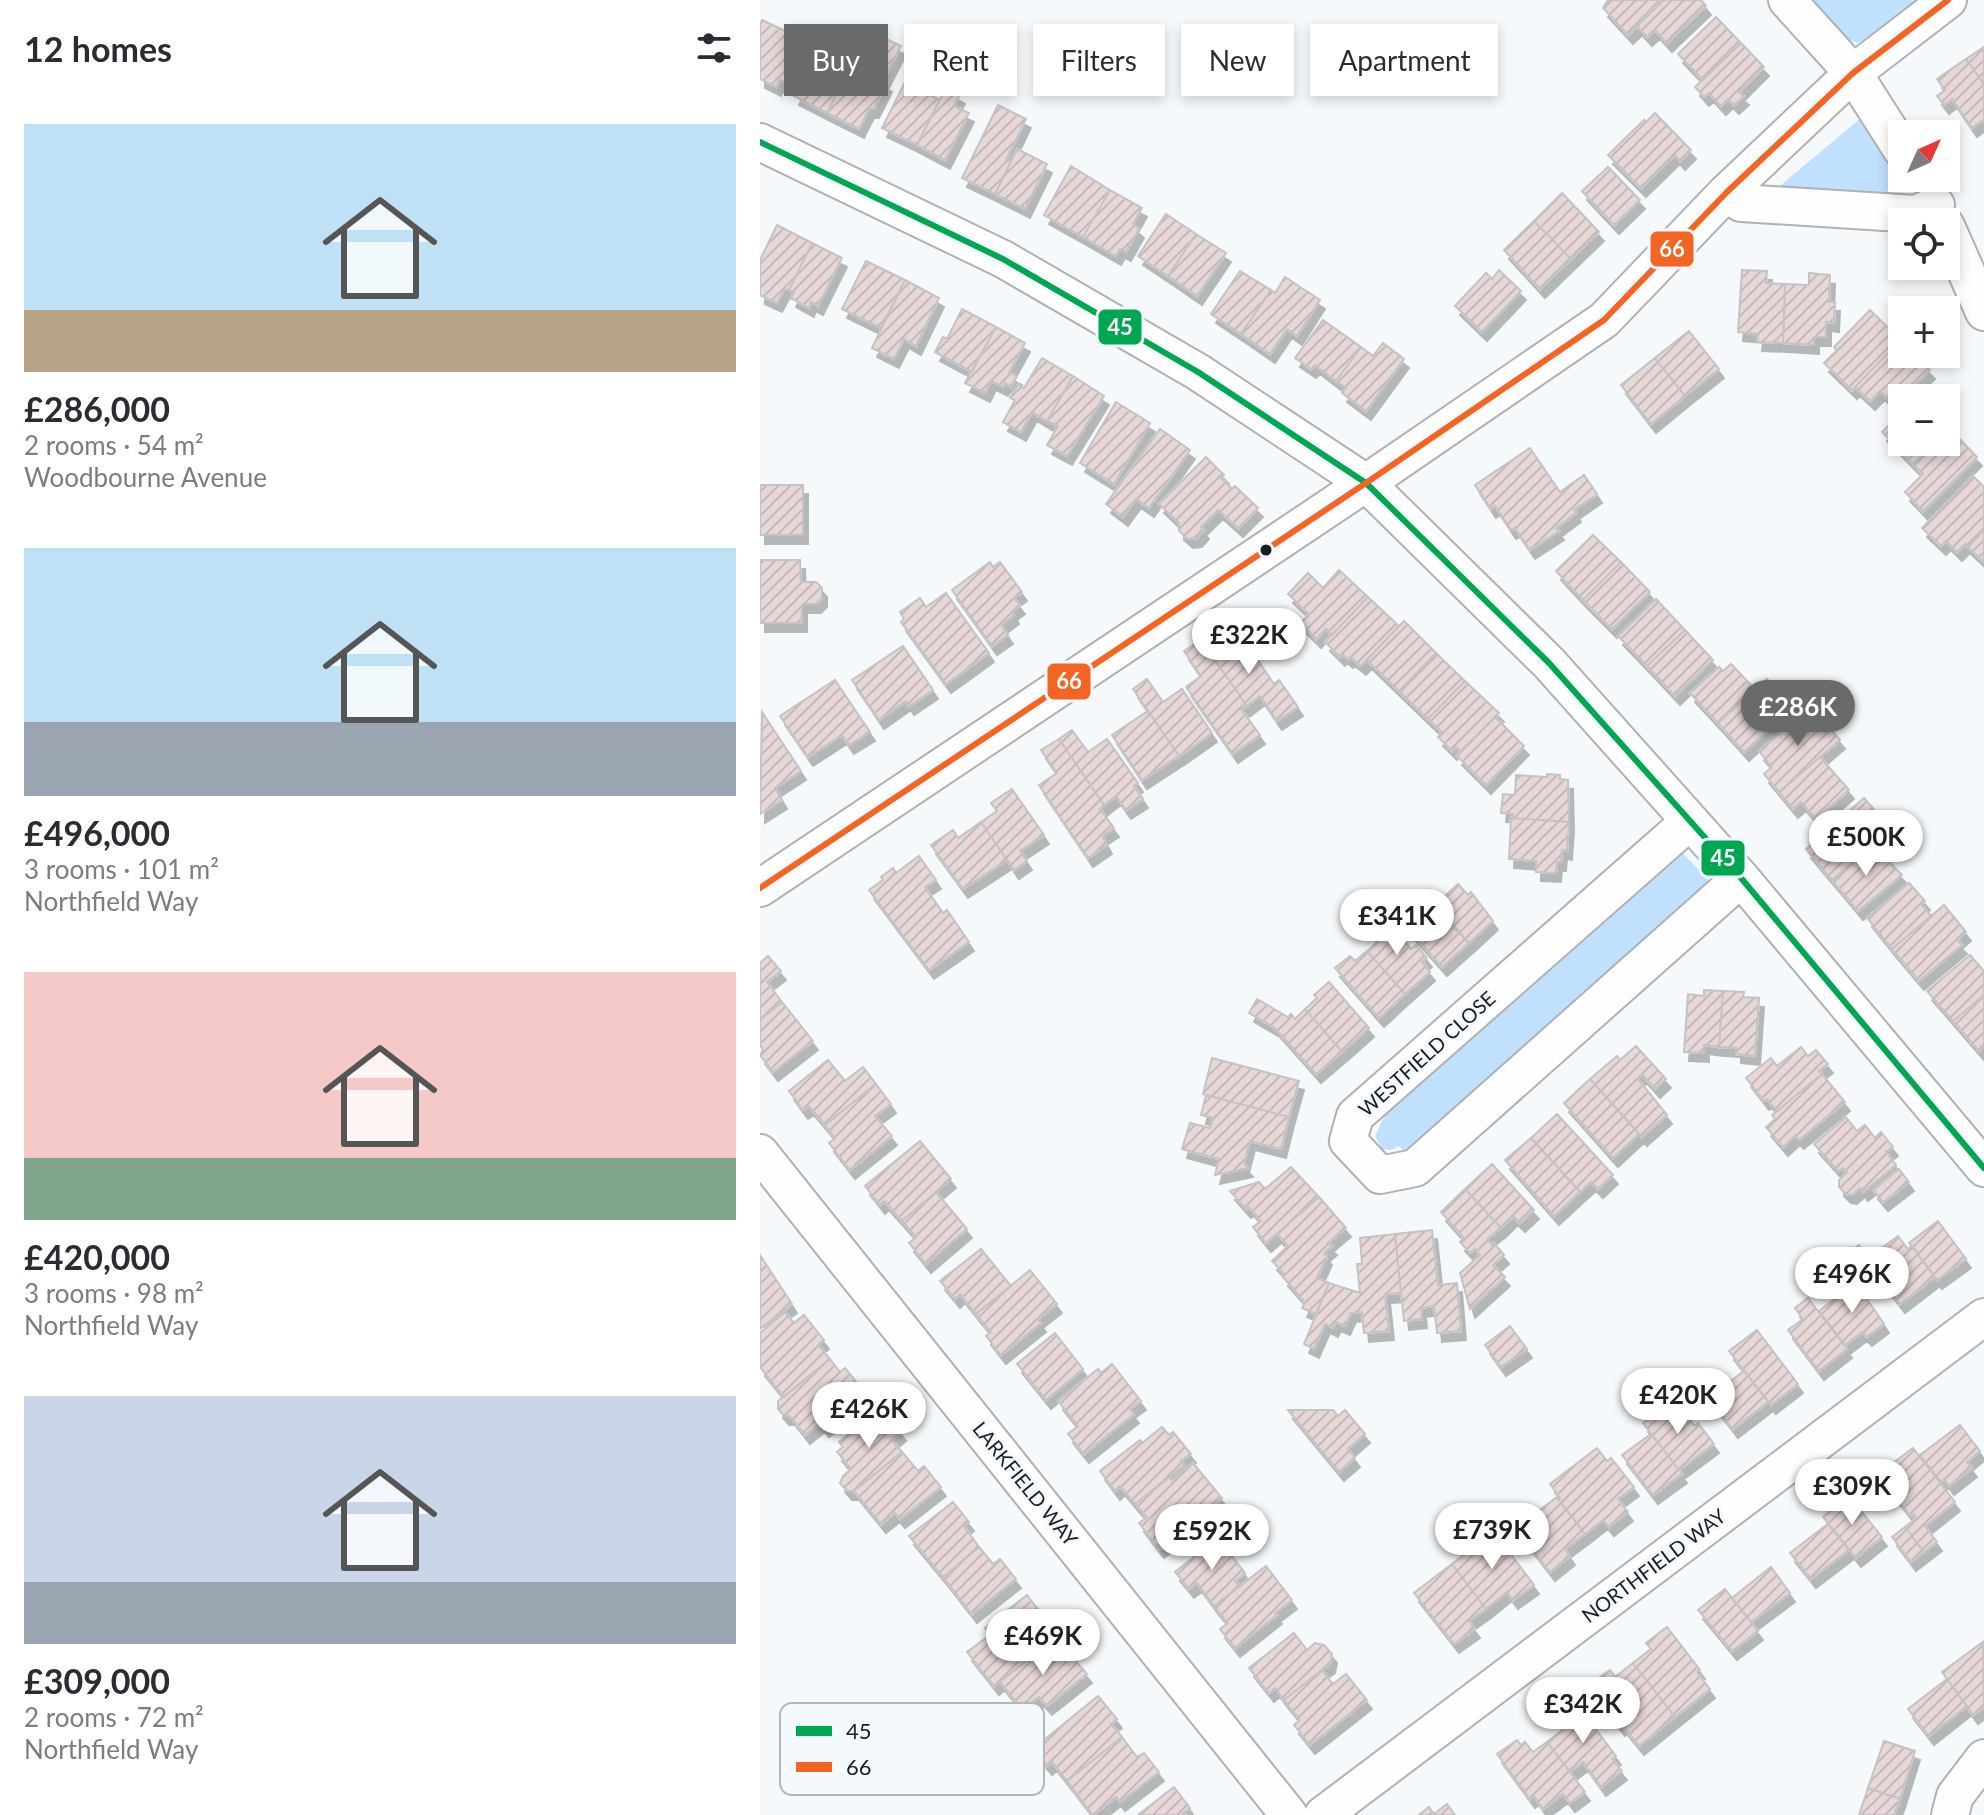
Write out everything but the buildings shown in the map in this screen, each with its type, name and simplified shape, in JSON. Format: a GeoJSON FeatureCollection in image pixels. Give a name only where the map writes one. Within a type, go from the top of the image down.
{"type":"FeatureCollection","features":[{"type":"Feature","properties":{"kind":"street"},"geometry":{"type":"LineString","coordinates":[[1787,0],[1853,73],[1888,128]]}},
{"type":"Feature","properties":{"kind":"street"},"geometry":{"type":"LineString","coordinates":[[760,888],[1604,320],[1727,192],[1853,73],[1948,0]]}},
{"type":"Feature","properties":{"kind":"street"},"geometry":{"type":"LineString","coordinates":[[760,142],[1003,259],[1198,372],[1366,483],[1549,663],[1741,878],[1984,1168]]}},
{"type":"Feature","properties":{"kind":"street"},"geometry":{"type":"LineString","coordinates":[[1727,192],[1741,203],[1888,212]]}},
{"type":"Feature","properties":{"kind":"street"},"geometry":{"type":"LineString","coordinates":[[1960,259],[1984,312]]}},
{"type":"Feature","properties":{"kind":"street","name":"WESTFIELD CLOSE"},"geometry":{"type":"LineString","coordinates":[[1690,821],[1355,1116],[1348,1141],[1380,1175],[1415,1168],[1741,878]]}},
{"type":"Feature","properties":{"kind":"street","name":"LARKFIELD WAY"},"geometry":{"type":"LineString","coordinates":[[760,1153],[1289,1815]]}},
{"type":"Feature","properties":{"kind":"street","name":"NORTHFIELD WAY"},"geometry":{"type":"LineString","coordinates":[[1323,1815],[1984,1317]]}},
{"type":"Feature","properties":{"kind":"street"},"geometry":{"type":"LineString","coordinates":[[1950,1815],[1955,1796],[1984,1758]]}},
{"type":"Feature","properties":{"kind":"shaded area"},"geometry":{"type":"Polygon","coordinates":[[[1805,0],[1920,0],[1858,43],[1839,36],[1805,0]]]}},
{"type":"Feature","properties":{"kind":"shaded area"},"geometry":{"type":"Polygon","coordinates":[[[1861,118],[1888,163],[1888,192],[1891,192],[1888,198],[1775,190],[1861,118]]]}},
{"type":"Feature","properties":{"kind":"shaded area"},"geometry":{"type":"Polygon","coordinates":[[[1683,853],[1710,882],[1404,1151],[1399,1146],[1391,1150],[1382,1149],[1375,1136],[1388,1109],[1683,853]]]}},
{"type":"Feature","properties":{"kind":"transit line","name":"66"},"geometry":{"type":"LineString","coordinates":[[760,888],[1604,320],[1727,192],[1853,73],[1948,0]]}},
{"type":"Feature","properties":{"kind":"transit line","name":"45"},"geometry":{"type":"LineString","coordinates":[[760,142],[1003,259],[1198,372],[1366,483],[1549,663],[1741,878],[1984,1168]]}}]}
